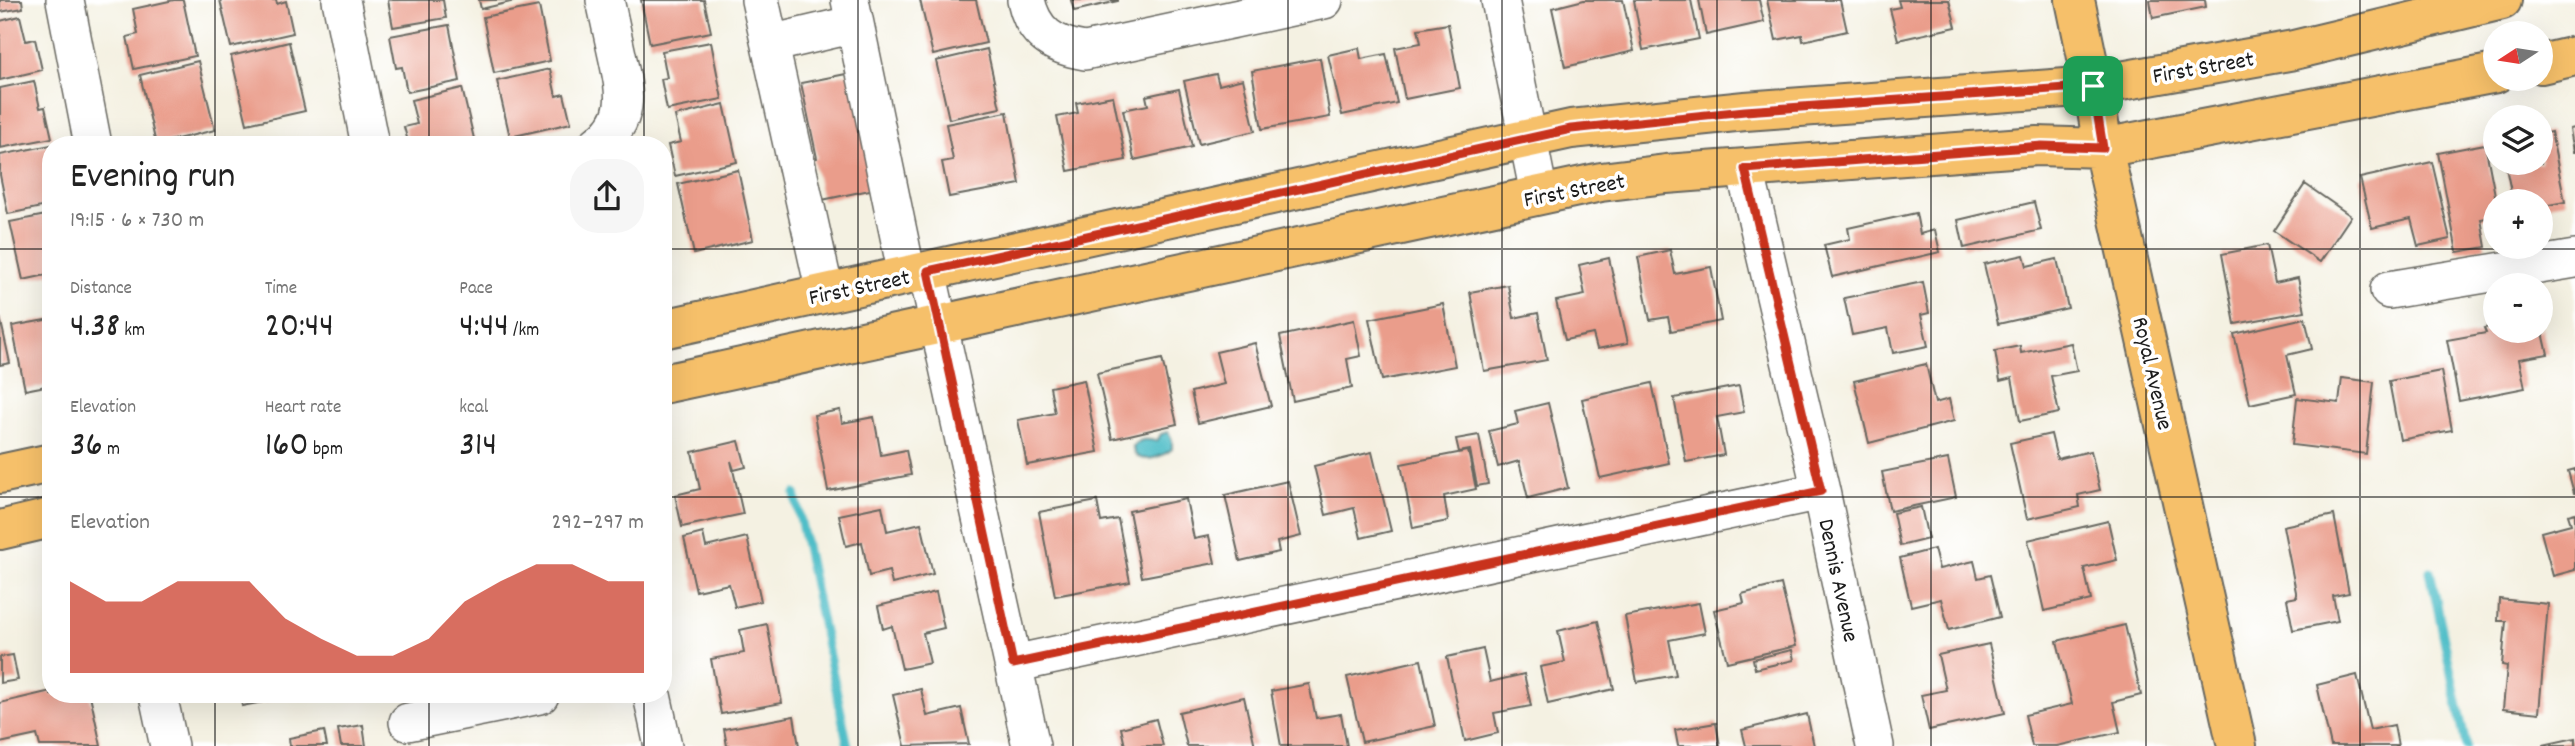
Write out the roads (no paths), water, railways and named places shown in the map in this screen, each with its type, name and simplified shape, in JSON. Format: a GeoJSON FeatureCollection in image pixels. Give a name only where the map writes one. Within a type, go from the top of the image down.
{"type":"FeatureCollection","features":[{"type":"Feature","properties":{"kind":"main road","name":"Royal Avenue"},"geometry":{"type":"LineString","coordinates":[[2075,0],[2103,148],[2237,746]]}},
{"type":"Feature","properties":{"kind":"main road","name":"First Street"},"geometry":{"type":"LineString","coordinates":[[672,327],[1571,129],[1642,120],[2093,86],[2294,50],[2431,8],[2501,0]]}},
{"type":"Feature","properties":{"kind":"main road"},"geometry":{"type":"LineString","coordinates":[[2553,62],[2575,57]]}},
{"type":"Feature","properties":{"kind":"main road","name":"First Street"},"geometry":{"type":"LineString","coordinates":[[672,382],[1601,182],[1666,174],[2042,146],[2103,148],[2483,75]]}},
{"type":"Feature","properties":{"kind":"main road"},"geometry":{"type":"LineString","coordinates":[[0,474],[42,465]]}},
{"type":"Feature","properties":{"kind":"main road"},"geometry":{"type":"LineString","coordinates":[[0,530],[42,520]]}},
{"type":"Feature","properties":{"kind":"street"},"geometry":{"type":"LineString","coordinates":[[65,0],[91,136]]}},
{"type":"Feature","properties":{"kind":"street"},"geometry":{"type":"LineString","coordinates":[[341,0],[368,136]]}},
{"type":"Feature","properties":{"kind":"street"},"geometry":{"type":"LineString","coordinates":[[605,0],[625,99],[621,119],[608,136]]}},
{"type":"Feature","properties":{"kind":"street"},"geometry":{"type":"LineString","coordinates":[[760,0],[825,293]]}},
{"type":"Feature","properties":{"kind":"street"},"geometry":{"type":"LineString","coordinates":[[1026,0],[1032,19],[1044,35],[1057,44],[1085,51],[1324,0]]}},
{"type":"Feature","properties":{"kind":"street"},"geometry":{"type":"LineString","coordinates":[[1500,0],[1539,194]]}},
{"type":"Feature","properties":{"kind":"street"},"geometry":{"type":"LineString","coordinates":[[770,44],[853,12],[917,273],[940,324],[1031,746]]}},
{"type":"Feature","properties":{"kind":"street","name":"Dennis Avenue"},"geometry":{"type":"LineString","coordinates":[[1745,169],[1821,491],[1875,746]]}},
{"type":"Feature","properties":{"kind":"street"},"geometry":{"type":"LineString","coordinates":[[2389,290],[2575,259]]}},
{"type":"Feature","properties":{"kind":"street"},"geometry":{"type":"LineString","coordinates":[[1013,664],[1821,491]]}},
{"type":"Feature","properties":{"kind":"street"},"geometry":{"type":"LineString","coordinates":[[160,703],[169,746]]}},
{"type":"Feature","properties":{"kind":"street"},"geometry":{"type":"LineString","coordinates":[[407,721],[499,703]]}},
{"type":"Feature","properties":{"kind":"street"},"geometry":{"type":"LineString","coordinates":[[654,703],[663,746]]}},
{"type":"Feature","properties":{"kind":"water"},"geometry":{"type":"Polygon","coordinates":[[[1168,432],[1172,449],[1149,459],[1138,457],[1134,453],[1133,446],[1141,440],[1157,441],[1161,434],[1168,432]]]}},
{"type":"Feature","properties":{"kind":"waterway"},"geometry":{"type":"LineString","coordinates":[[795,494],[848,746]]}},
{"type":"Feature","properties":{"kind":"waterway"},"geometry":{"type":"LineString","coordinates":[[2430,571],[2466,746]]}}]}
